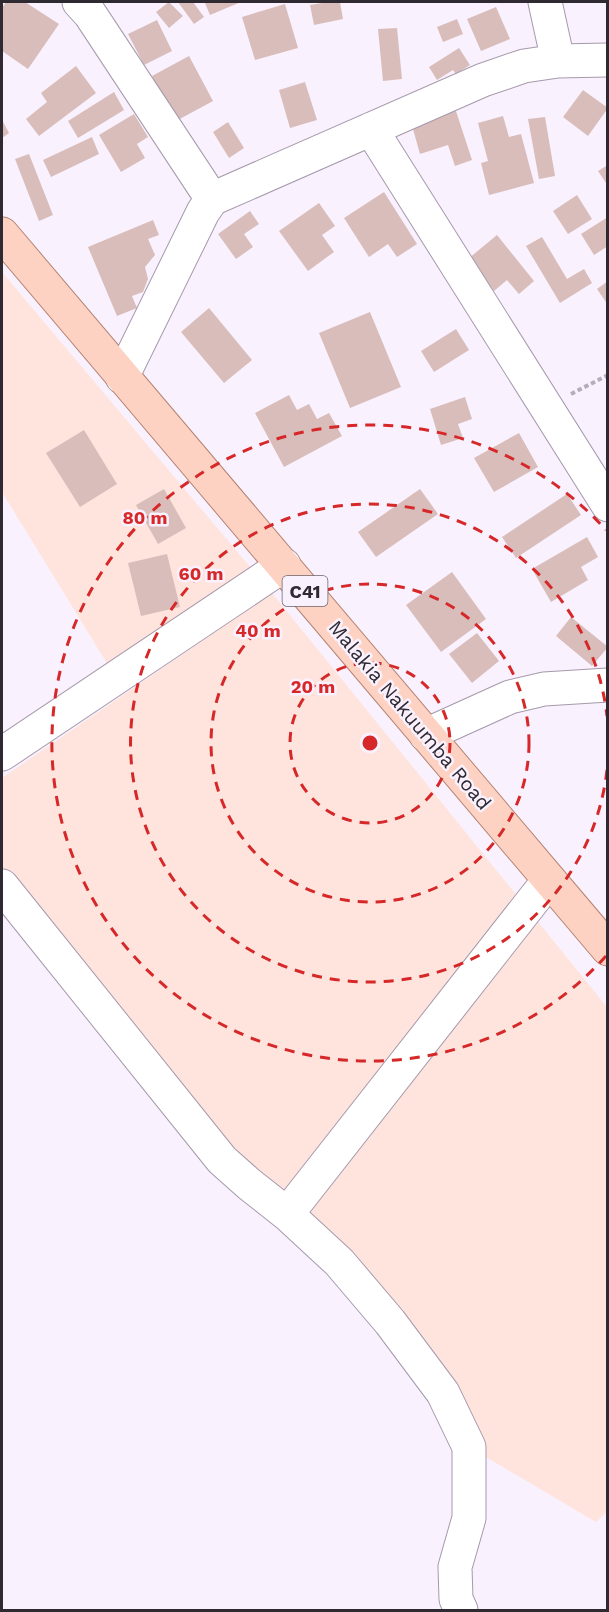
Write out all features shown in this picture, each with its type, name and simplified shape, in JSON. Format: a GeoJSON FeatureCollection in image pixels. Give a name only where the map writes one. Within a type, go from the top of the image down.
{"type":"FeatureCollection","features":[{"type":"Feature","properties":{"kind":"main road","name":"Malakia Nakuumba Road"},"geometry":{"type":"LineString","coordinates":[[2,234],[608,949]]}},
{"type":"Feature","properties":{"kind":"lane"},"geometry":{"type":"LineString","coordinates":[[545,2],[558,61]]}},
{"type":"Feature","properties":{"kind":"lane"},"geometry":{"type":"LineString","coordinates":[[90,4],[212,199]]}},
{"type":"Feature","properties":{"kind":"lane"},"geometry":{"type":"LineString","coordinates":[[122,376],[203,212],[212,199],[483,80],[524,66],[558,61],[608,60]]}},
{"type":"Feature","properties":{"kind":"lane"},"geometry":{"type":"LineString","coordinates":[[371,129],[608,505]]}},
{"type":"Feature","properties":{"kind":"lane"},"geometry":{"type":"LineString","coordinates":[[2,754],[284,565]]}},
{"type":"Feature","properties":{"kind":"lane"},"geometry":{"type":"LineString","coordinates":[[426,735],[510,697],[544,688],[608,685]]}},
{"type":"Feature","properties":{"kind":"lane"},"geometry":{"type":"LineString","coordinates":[[287,1214],[549,880]]}},
{"type":"Feature","properties":{"kind":"lane"},"geometry":{"type":"LineString","coordinates":[[2,886],[222,1160],[287,1214],[339,1262],[390,1322],[443,1393],[469,1447],[469,1518],[455,1567],[456,1599],[461,1611]]}},
{"type":"Feature","properties":{"kind":"path"},"geometry":{"type":"LineString","coordinates":[[546,408],[608,375]]}},
{"type":"Feature","properties":{"kind":"shaded area"},"geometry":{"type":"Polygon","coordinates":[[[2,272],[261,580],[116,678],[2,492],[2,272]]]}},
{"type":"Feature","properties":{"kind":"shaded area"},"geometry":{"type":"Polygon","coordinates":[[[272,593],[607,1007],[608,1511],[596,1522],[469,1447],[287,1214],[2,886],[2,778],[272,593]]]}},
{"type":"Feature","properties":{"kind":"building"},"geometry":{"type":"Polygon","coordinates":[[[6,2],[25,2],[59,24],[28,69],[2,51],[2,8],[6,2]]]}},
{"type":"Feature","properties":{"kind":"building"},"geometry":{"type":"Polygon","coordinates":[[[169,2],[183,16],[169,28],[156,12],[169,2]]]}},
{"type":"Feature","properties":{"kind":"building"},"geometry":{"type":"Polygon","coordinates":[[[178,2],[193,2],[204,17],[194,24],[178,2]]]}},
{"type":"Feature","properties":{"kind":"building"},"geometry":{"type":"Polygon","coordinates":[[[241,2],[210,15],[205,3],[241,2]]]}},
{"type":"Feature","properties":{"kind":"building"},"geometry":{"type":"Polygon","coordinates":[[[340,2],[343,19],[314,25],[310,5],[340,2]]]}},
{"type":"Feature","properties":{"kind":"building"},"geometry":{"type":"Polygon","coordinates":[[[285,4],[298,48],[255,60],[242,17],[285,4]]]}},
{"type":"Feature","properties":{"kind":"building"},"geometry":{"type":"Polygon","coordinates":[[[496,7],[510,39],[481,51],[467,19],[496,7]]]}},
{"type":"Feature","properties":{"kind":"building"},"geometry":{"type":"Polygon","coordinates":[[[457,19],[463,34],[443,42],[437,27],[457,19]]]}},
{"type":"Feature","properties":{"kind":"building"},"geometry":{"type":"Polygon","coordinates":[[[157,20],[172,51],[144,65],[128,34],[157,20]]]}},
{"type":"Feature","properties":{"kind":"building"},"geometry":{"type":"Polygon","coordinates":[[[397,28],[402,79],[383,81],[378,29],[397,28]]]}},
{"type":"Feature","properties":{"kind":"building"},"geometry":{"type":"Polygon","coordinates":[[[459,48],[470,65],[456,74],[453,70],[437,80],[429,67],[459,48]]]}},
{"type":"Feature","properties":{"kind":"building"},"geometry":{"type":"Polygon","coordinates":[[[189,56],[213,101],[176,121],[152,76],[189,56]]]}},
{"type":"Feature","properties":{"kind":"building"},"geometry":{"type":"Polygon","coordinates":[[[76,66],[96,93],[39,136],[26,119],[47,102],[41,93],[76,66]]]}},
{"type":"Feature","properties":{"kind":"building"},"geometry":{"type":"Polygon","coordinates":[[[305,82],[317,120],[290,128],[279,90],[305,82]]]}},
{"type":"Feature","properties":{"kind":"building"},"geometry":{"type":"Polygon","coordinates":[[[583,90],[608,108],[588,136],[563,117],[583,90]]]}},
{"type":"Feature","properties":{"kind":"building"},"geometry":{"type":"Polygon","coordinates":[[[114,92],[124,110],[78,138],[68,121],[114,92]]]}},
{"type":"Feature","properties":{"kind":"building"},"geometry":{"type":"Polygon","coordinates":[[[455,108],[472,160],[455,166],[448,145],[420,154],[411,122],[455,108]]]}},
{"type":"Feature","properties":{"kind":"building"},"geometry":{"type":"Polygon","coordinates":[[[134,114],[148,137],[137,144],[145,158],[121,172],[99,135],[134,114]]]}},
{"type":"Feature","properties":{"kind":"building"},"geometry":{"type":"Polygon","coordinates":[[[503,116],[509,137],[521,134],[534,183],[489,195],[481,163],[488,161],[478,123],[503,116]]]}},
{"type":"Feature","properties":{"kind":"building"},"geometry":{"type":"Polygon","coordinates":[[[545,117],[555,176],[539,179],[528,119],[545,117]]]}},
{"type":"Feature","properties":{"kind":"building"},"geometry":{"type":"Polygon","coordinates":[[[2,120],[9,133],[2,138],[2,120]]]}},
{"type":"Feature","properties":{"kind":"building"},"geometry":{"type":"Polygon","coordinates":[[[228,122],[244,148],[229,158],[213,132],[228,122]]]}},
{"type":"Feature","properties":{"kind":"building"},"geometry":{"type":"Polygon","coordinates":[[[92,137],[99,154],[51,177],[43,160],[92,137]]]}},
{"type":"Feature","properties":{"kind":"building"},"geometry":{"type":"Polygon","coordinates":[[[29,154],[53,215],[39,221],[15,159],[29,154]]]}},
{"type":"Feature","properties":{"kind":"building"},"geometry":{"type":"Polygon","coordinates":[[[608,165],[608,186],[598,171],[608,165]]]}},
{"type":"Feature","properties":{"kind":"building"},"geometry":{"type":"Polygon","coordinates":[[[384,192],[417,244],[397,257],[388,244],[369,257],[344,218],[384,192]]]}},
{"type":"Feature","properties":{"kind":"building"},"geometry":{"type":"Polygon","coordinates":[[[577,195],[592,219],[568,234],[553,211],[577,195]]]}},
{"type":"Feature","properties":{"kind":"building"},"geometry":{"type":"Polygon","coordinates":[[[319,203],[335,226],[322,235],[334,252],[308,271],[279,231],[319,203]]]}},
{"type":"Feature","properties":{"kind":"building"},"geometry":{"type":"Polygon","coordinates":[[[250,211],[259,224],[244,234],[253,247],[236,259],[218,234],[250,211]]]}},
{"type":"Feature","properties":{"kind":"building"},"geometry":{"type":"Polygon","coordinates":[[[608,217],[608,246],[594,255],[581,234],[608,217]]]}},
{"type":"Feature","properties":{"kind":"building"},"geometry":{"type":"Polygon","coordinates":[[[153,220],[159,235],[148,239],[155,255],[145,267],[148,279],[143,292],[132,296],[137,308],[117,316],[88,247],[153,220]]]}},
{"type":"Feature","properties":{"kind":"building"},"geometry":{"type":"Polygon","coordinates":[[[497,235],[534,281],[519,294],[507,280],[494,291],[468,259],[497,235]]]}},
{"type":"Feature","properties":{"kind":"building"},"geometry":{"type":"Polygon","coordinates":[[[542,237],[567,279],[584,269],[592,283],[560,303],[526,246],[542,237]]]}},
{"type":"Feature","properties":{"kind":"building"},"geometry":{"type":"Polygon","coordinates":[[[608,281],[608,305],[597,289],[608,281]]]}},
{"type":"Feature","properties":{"kind":"building"},"geometry":{"type":"Polygon","coordinates":[[[209,308],[252,360],[224,383],[181,332],[209,308]]]}},
{"type":"Feature","properties":{"kind":"building"},"geometry":{"type":"Polygon","coordinates":[[[370,312],[401,387],[350,408],[319,333],[370,312]]]}},
{"type":"Feature","properties":{"kind":"building"},"geometry":{"type":"Polygon","coordinates":[[[456,329],[469,350],[434,372],[421,351],[456,329]]]}},
{"type":"Feature","properties":{"kind":"building"},"geometry":{"type":"Polygon","coordinates":[[[289,395],[297,410],[309,404],[317,419],[329,413],[342,436],[284,467],[255,413],[289,395]]]}},
{"type":"Feature","properties":{"kind":"building"},"geometry":{"type":"Polygon","coordinates":[[[465,397],[472,419],[458,424],[463,438],[441,445],[430,409],[465,397]]]}},
{"type":"Feature","properties":{"kind":"building"},"geometry":{"type":"Polygon","coordinates":[[[84,430],[117,484],[80,507],[46,453],[84,430]]]}},
{"type":"Feature","properties":{"kind":"building"},"geometry":{"type":"Polygon","coordinates":[[[519,433],[538,467],[494,492],[474,458],[519,433]]]}},
{"type":"Feature","properties":{"kind":"building"},"geometry":{"type":"Polygon","coordinates":[[[164,489],[186,528],[158,544],[136,505],[164,489]]]}},
{"type":"Feature","properties":{"kind":"building"},"geometry":{"type":"Polygon","coordinates":[[[420,489],[438,514],[376,557],[358,532],[420,489]]]}},
{"type":"Feature","properties":{"kind":"building"},"geometry":{"type":"Polygon","coordinates":[[[567,494],[581,515],[516,558],[502,537],[567,494]]]}},
{"type":"Feature","properties":{"kind":"building"},"geometry":{"type":"Polygon","coordinates":[[[587,537],[598,557],[581,567],[588,580],[551,602],[532,569],[587,537]]]}},
{"type":"Feature","properties":{"kind":"building"},"geometry":{"type":"Polygon","coordinates":[[[167,554],[180,607],[141,616],[128,563],[167,554]]]}},
{"type":"Feature","properties":{"kind":"building"},"geometry":{"type":"Polygon","coordinates":[[[452,572],[486,619],[441,652],[406,605],[452,572]]]}},
{"type":"Feature","properties":{"kind":"building"},"geometry":{"type":"Polygon","coordinates":[[[571,617],[608,647],[592,666],[556,636],[571,617]]]}},
{"type":"Feature","properties":{"kind":"building"},"geometry":{"type":"Polygon","coordinates":[[[477,633],[499,661],[472,683],[449,654],[477,633]]]}}]}
